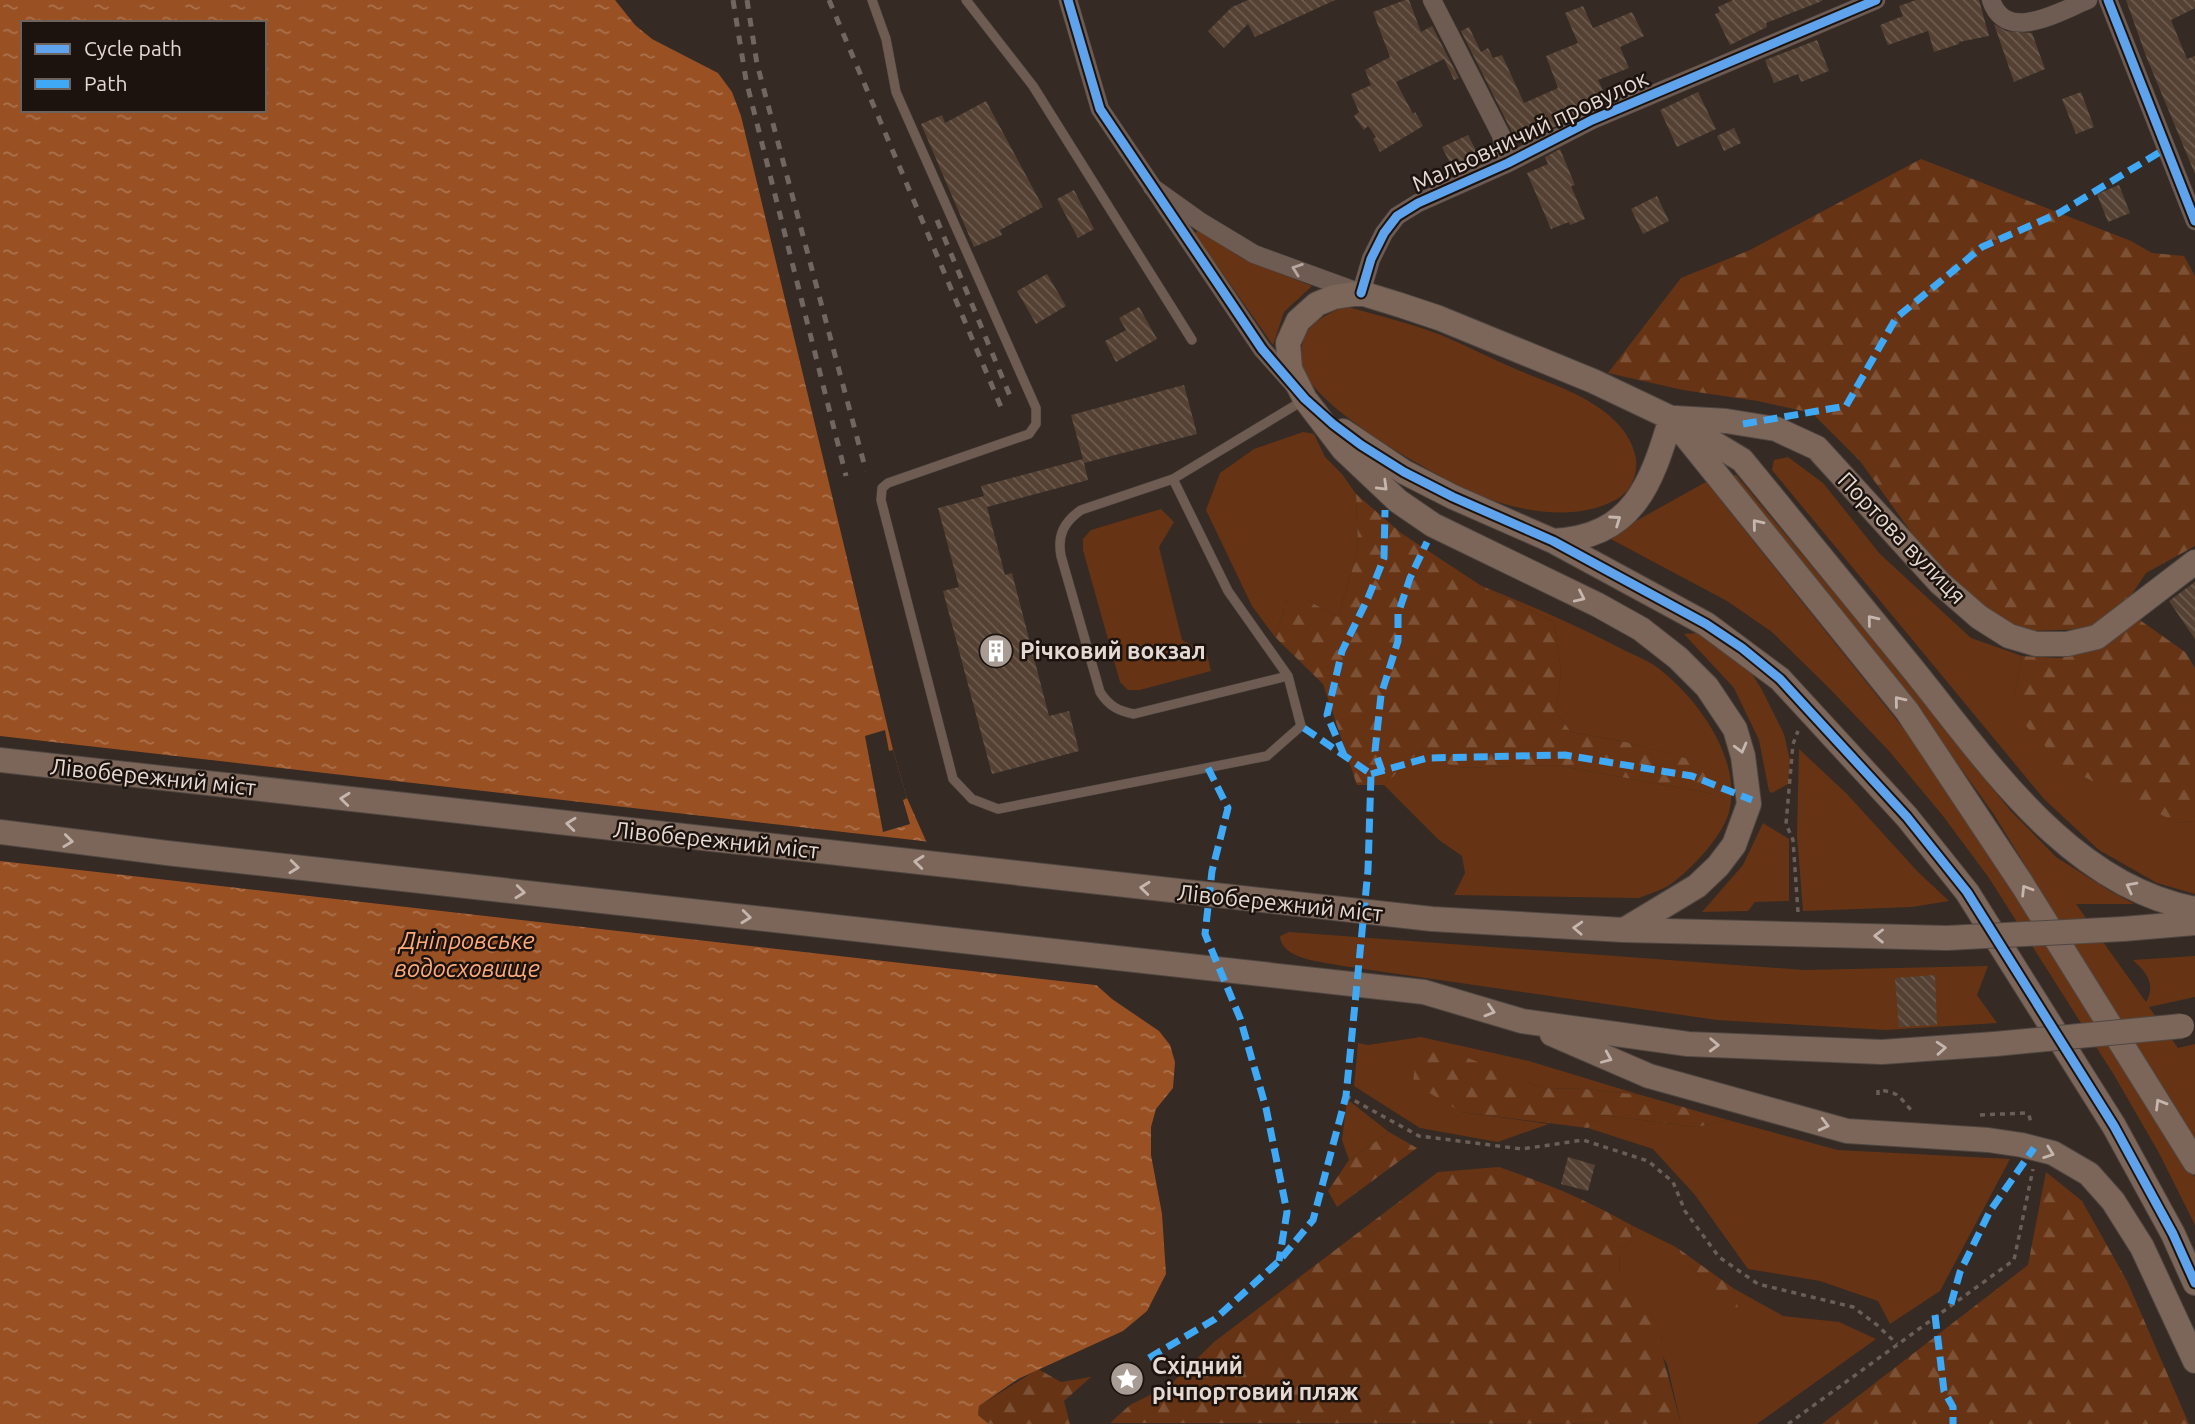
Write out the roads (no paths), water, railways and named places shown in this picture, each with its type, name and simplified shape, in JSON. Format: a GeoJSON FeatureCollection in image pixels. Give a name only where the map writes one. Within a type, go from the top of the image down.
{"type":"FeatureCollection","features":[{"type":"Feature","properties":{"kind":"main road"},"geometry":{"type":"LineString","coordinates":[[1623,930],[1697,886],[1718,866],[1734,845],[1749,804],[1744,755],[1735,729],[1707,687],[1678,658],[1641,629],[1598,605],[1433,525],[1398,501],[1343,449],[1305,399],[1290,369],[1288,343],[1298,321],[1317,304],[1334,297],[1361,293],[1439,318],[1593,382],[1671,418],[1742,460],[1990,765],[2042,824],[2072,849],[2133,889],[2195,909]]}},
{"type":"Feature","properties":{"kind":"main road"},"geometry":{"type":"LineString","coordinates":[[1305,399],[1361,445],[1404,472],[1553,541],[1706,624],[1780,679],[1908,817],[1967,892],[2114,1126],[2173,1234],[2195,1283]]}},
{"type":"Feature","properties":{"kind":"main road"},"geometry":{"type":"LineString","coordinates":[[1553,541],[1573,540],[1595,533],[1620,518],[1641,497],[1656,468],[1671,418]]}},
{"type":"Feature","properties":{"kind":"main road"},"geometry":{"type":"LineString","coordinates":[[1671,418],[1907,711],[2022,884],[2195,1162]]}},
{"type":"Feature","properties":{"kind":"main road","name":"Портова вулиця"},"geometry":{"type":"LineString","coordinates":[[1671,418],[1726,421],[1776,429],[1817,449],[1940,583],[1969,609],[2009,636],[2036,644],[2067,644],[2098,637],[2195,562]]}},
{"type":"Feature","properties":{"kind":"main road","name":"Лівобережний міст"},"geometry":{"type":"LineString","coordinates":[[0,760],[1432,919],[1623,930],[1947,938],[2195,923]]}},
{"type":"Feature","properties":{"kind":"main road"},"geometry":{"type":"LineString","coordinates":[[0,832],[167,853],[1424,992],[1522,1021],[1649,1076],[1847,1131],[1988,1139],[2053,1153],[2089,1174],[2113,1201],[2142,1247],[2195,1361]]}},
{"type":"Feature","properties":{"kind":"main road"},"geometry":{"type":"LineString","coordinates":[[1522,1021],[1702,1044],[1882,1052],[2188,1025]]}},
{"type":"Feature","properties":{"kind":"street"},"geometry":{"type":"LineString","coordinates":[[1068,0],[1100,109],[1262,349],[1305,399]]}},
{"type":"Feature","properties":{"kind":"street"},"geometry":{"type":"LineString","coordinates":[[1432,0],[1501,135],[1508,163]]}},
{"type":"Feature","properties":{"kind":"street","name":"Мальовничий провулок"},"geometry":{"type":"LineString","coordinates":[[1361,293],[1371,259],[1384,233],[1397,216],[1418,204],[1508,163],[1592,120],[1876,0]]}},
{"type":"Feature","properties":{"kind":"street"},"geometry":{"type":"LineString","coordinates":[[1991,0],[2001,18],[2021,24],[2088,0]]}},
{"type":"Feature","properties":{"kind":"street"},"geometry":{"type":"LineString","coordinates":[[2108,0],[2195,221]]}},
{"type":"Feature","properties":{"kind":"street"},"geometry":{"type":"LineString","coordinates":[[1152,187],[1200,222],[1254,254],[1361,293]]}},
{"type":"Feature","properties":{"kind":"lane"},"geometry":{"type":"LineString","coordinates":[[872,0],[886,38],[896,92],[1035,408],[1036,424],[1029,434],[888,483],[882,488],[881,500],[953,779],[972,799],[998,809],[1266,756],[1301,726],[1288,676],[1228,591],[1173,479]]}},
{"type":"Feature","properties":{"kind":"lane"},"geometry":{"type":"LineString","coordinates":[[966,0],[1033,86],[1192,340]]}},
{"type":"Feature","properties":{"kind":"lane"},"geometry":{"type":"LineString","coordinates":[[1288,676],[1134,714],[1107,703],[1100,692],[1059,545],[1062,530],[1069,518],[1081,510],[1173,479],[1305,399]]}},
{"type":"Feature","properties":{"kind":"water","name":"Дніпровське водосховище"},"geometry":{"type":"Polygon","coordinates":[[[0,0],[615,0],[635,25],[652,39],[718,73],[732,92],[741,116],[893,750],[907,798],[926,841],[953,873],[1065,957],[1112,999],[1159,1031],[1170,1045],[1175,1062],[1173,1088],[1156,1109],[1151,1127],[1151,1155],[1162,1214],[1166,1274],[1147,1311],[1123,1331],[1018,1379],[979,1406],[978,1415],[989,1424],[0,1424],[0,0]]]}},
{"type":"Feature","properties":{"kind":"railway"},"geometry":{"type":"LineString","coordinates":[[733,0],[746,80],[846,476]]}},
{"type":"Feature","properties":{"kind":"railway"},"geometry":{"type":"LineString","coordinates":[[747,0],[757,64],[866,471]]}},
{"type":"Feature","properties":{"kind":"railway"},"geometry":{"type":"LineString","coordinates":[[829,0],[1001,407]]}},
{"type":"Feature","properties":{"kind":"railway"},"geometry":{"type":"LineString","coordinates":[[937,220],[1010,396]]}},
{"type":"Feature","properties":{"kind":"place","name":"Річковий вокзал"},"geometry":{"type":"Point","coordinates":[996,651]}},
{"type":"Feature","properties":{"kind":"place","name":"Східний річпортовий пляж"},"geometry":{"type":"Point","coordinates":[1127,1379]}}]}
